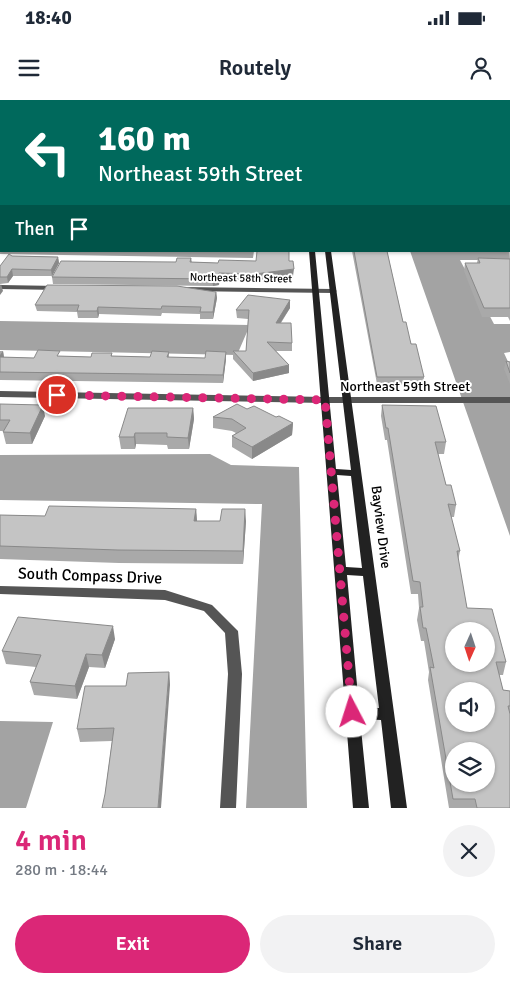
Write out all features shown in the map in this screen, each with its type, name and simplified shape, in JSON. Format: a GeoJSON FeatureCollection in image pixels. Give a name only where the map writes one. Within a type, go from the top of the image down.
{"type":"FeatureCollection","features":[{"type":"Feature","properties":{"kind":"street"},"geometry":{"type":"LineString","coordinates":[[328,254],[312,254],[360,808]]}},
{"type":"Feature","properties":{"kind":"street","name":"Bayview Drive"},"geometry":{"type":"LineString","coordinates":[[328,254],[399,808]]}},
{"type":"Feature","properties":{"kind":"street"},"geometry":{"type":"LineString","coordinates":[[0,287],[69,288]]}},
{"type":"Feature","properties":{"kind":"street","name":"Northeast 58th Street"},"geometry":{"type":"LineString","coordinates":[[177,289],[332,291]]}},
{"type":"Feature","properties":{"kind":"street"},"geometry":{"type":"LineString","coordinates":[[320,341],[339,342]]}},
{"type":"Feature","properties":{"kind":"street","name":"Northeast 59th Street"},"geometry":{"type":"LineString","coordinates":[[0,394],[325,400],[510,400]]}},
{"type":"Feature","properties":{"kind":"street"},"geometry":{"type":"LineString","coordinates":[[331,472],[356,472]]}},
{"type":"Feature","properties":{"kind":"street"},"geometry":{"type":"LineString","coordinates":[[340,571],[368,572]]}},
{"type":"Feature","properties":{"kind":"street","name":"South Compass Drive"},"geometry":{"type":"LineString","coordinates":[[0,590],[165,595],[208,608],[230,632],[231,640],[234,674],[228,808]]}},
{"type":"Feature","properties":{"kind":"street"},"geometry":{"type":"LineString","coordinates":[[352,712],[387,714]]}},
{"type":"Feature","properties":{"kind":"shaded area"},"geometry":{"type":"Polygon","coordinates":[[[0,252],[254,252],[253,258],[0,254],[0,252]]]}},
{"type":"Feature","properties":{"kind":"shaded area"},"geometry":{"type":"Polygon","coordinates":[[[410,252],[510,252],[510,260],[460,260],[494,324],[510,324],[510,352],[504,353],[510,366],[510,536],[410,252]]]}},
{"type":"Feature","properties":{"kind":"shaded area"},"geometry":{"type":"Polygon","coordinates":[[[0,321],[250,325],[237,355],[0,350],[0,321]]]}},
{"type":"Feature","properties":{"kind":"shaded area"},"geometry":{"type":"Polygon","coordinates":[[[210,454],[231,465],[299,467],[307,808],[246,808],[262,504],[0,500],[0,455],[210,454]]]}},
{"type":"Feature","properties":{"kind":"shaded area"},"geometry":{"type":"Polygon","coordinates":[[[0,721],[53,722],[26,808],[0,808],[0,721]]]}},
{"type":"Feature","properties":{"kind":"building"},"geometry":{"type":"Polygon","coordinates":[[[257,252],[289,252],[289,261],[293,261],[294,269],[255,274],[219,273],[218,278],[212,279],[52,277],[61,261],[176,262],[177,258],[191,258],[190,262],[218,263],[219,260],[256,261],[257,252]]]}},
{"type":"Feature","properties":{"kind":"building"},"geometry":{"type":"Polygon","coordinates":[[[354,252],[387,252],[403,322],[406,322],[411,344],[416,344],[424,377],[377,377],[354,252]]]}},
{"type":"Feature","properties":{"kind":"building"},"geometry":{"type":"Polygon","coordinates":[[[9,254],[12,256],[58,257],[51,270],[12,269],[7,277],[0,277],[0,266],[9,254]]]}},
{"type":"Feature","properties":{"kind":"building"},"geometry":{"type":"Polygon","coordinates":[[[478,258],[510,259],[510,308],[484,308],[465,263],[480,263],[478,258]]]}},
{"type":"Feature","properties":{"kind":"building"},"geometry":{"type":"Polygon","coordinates":[[[47,285],[177,286],[216,292],[213,312],[200,312],[201,307],[162,306],[161,309],[98,307],[97,311],[77,311],[79,305],[35,305],[47,285]]]}},
{"type":"Feature","properties":{"kind":"building"},"geometry":{"type":"Polygon","coordinates":[[[248,295],[290,300],[276,323],[291,323],[292,343],[267,342],[289,365],[253,373],[233,351],[246,351],[249,310],[236,310],[248,295]]]}},
{"type":"Feature","properties":{"kind":"building"},"geometry":{"type":"Polygon","coordinates":[[[38,350],[60,351],[57,356],[91,357],[92,353],[112,353],[111,356],[150,357],[152,351],[169,352],[167,357],[205,358],[206,351],[226,352],[223,375],[0,372],[0,357],[34,358],[38,350]]]}},
{"type":"Feature","properties":{"kind":"building"},"geometry":{"type":"Polygon","coordinates":[[[506,361],[510,362],[510,373],[506,361]]]}},
{"type":"Feature","properties":{"kind":"building"},"geometry":{"type":"Polygon","coordinates":[[[0,404],[43,405],[30,433],[3,432],[10,420],[0,420],[0,404]]]}},
{"type":"Feature","properties":{"kind":"building"},"geometry":{"type":"Polygon","coordinates":[[[237,404],[247,409],[254,406],[293,423],[252,447],[232,436],[246,428],[232,419],[213,417],[237,404]]]}},
{"type":"Feature","properties":{"kind":"building"},"geometry":{"type":"Polygon","coordinates":[[[382,405],[436,406],[446,442],[435,442],[446,485],[451,485],[456,505],[448,504],[460,551],[457,551],[467,608],[492,609],[506,662],[496,662],[503,690],[510,691],[510,706],[508,706],[510,714],[510,808],[477,808],[475,799],[453,799],[452,792],[495,792],[495,742],[445,742],[445,753],[430,667],[434,668],[426,628],[423,628],[420,607],[423,607],[420,582],[413,581],[388,428],[386,428],[382,405]]]}},
{"type":"Feature","properties":{"kind":"building"},"geometry":{"type":"Polygon","coordinates":[[[128,408],[193,408],[188,438],[167,437],[167,433],[135,433],[134,437],[119,437],[128,408]]]}},
{"type":"Feature","properties":{"kind":"building"},"geometry":{"type":"Polygon","coordinates":[[[49,506],[196,509],[194,521],[220,521],[222,509],[245,509],[243,551],[118,550],[0,546],[0,515],[45,516],[49,506]]]}},
{"type":"Feature","properties":{"kind":"building"},"geometry":{"type":"Polygon","coordinates":[[[18,617],[113,626],[102,655],[86,654],[75,686],[30,682],[41,655],[2,651],[18,617]]]}},
{"type":"Feature","properties":{"kind":"building"},"geometry":{"type":"Polygon","coordinates":[[[169,672],[158,808],[102,808],[114,728],[77,729],[85,686],[126,686],[128,673],[169,672]]]}},
{"type":"Feature","properties":{"kind":"route"},"geometry":{"type":"LineString","coordinates":[[57,395],[325,400],[352,712]]}}]}
